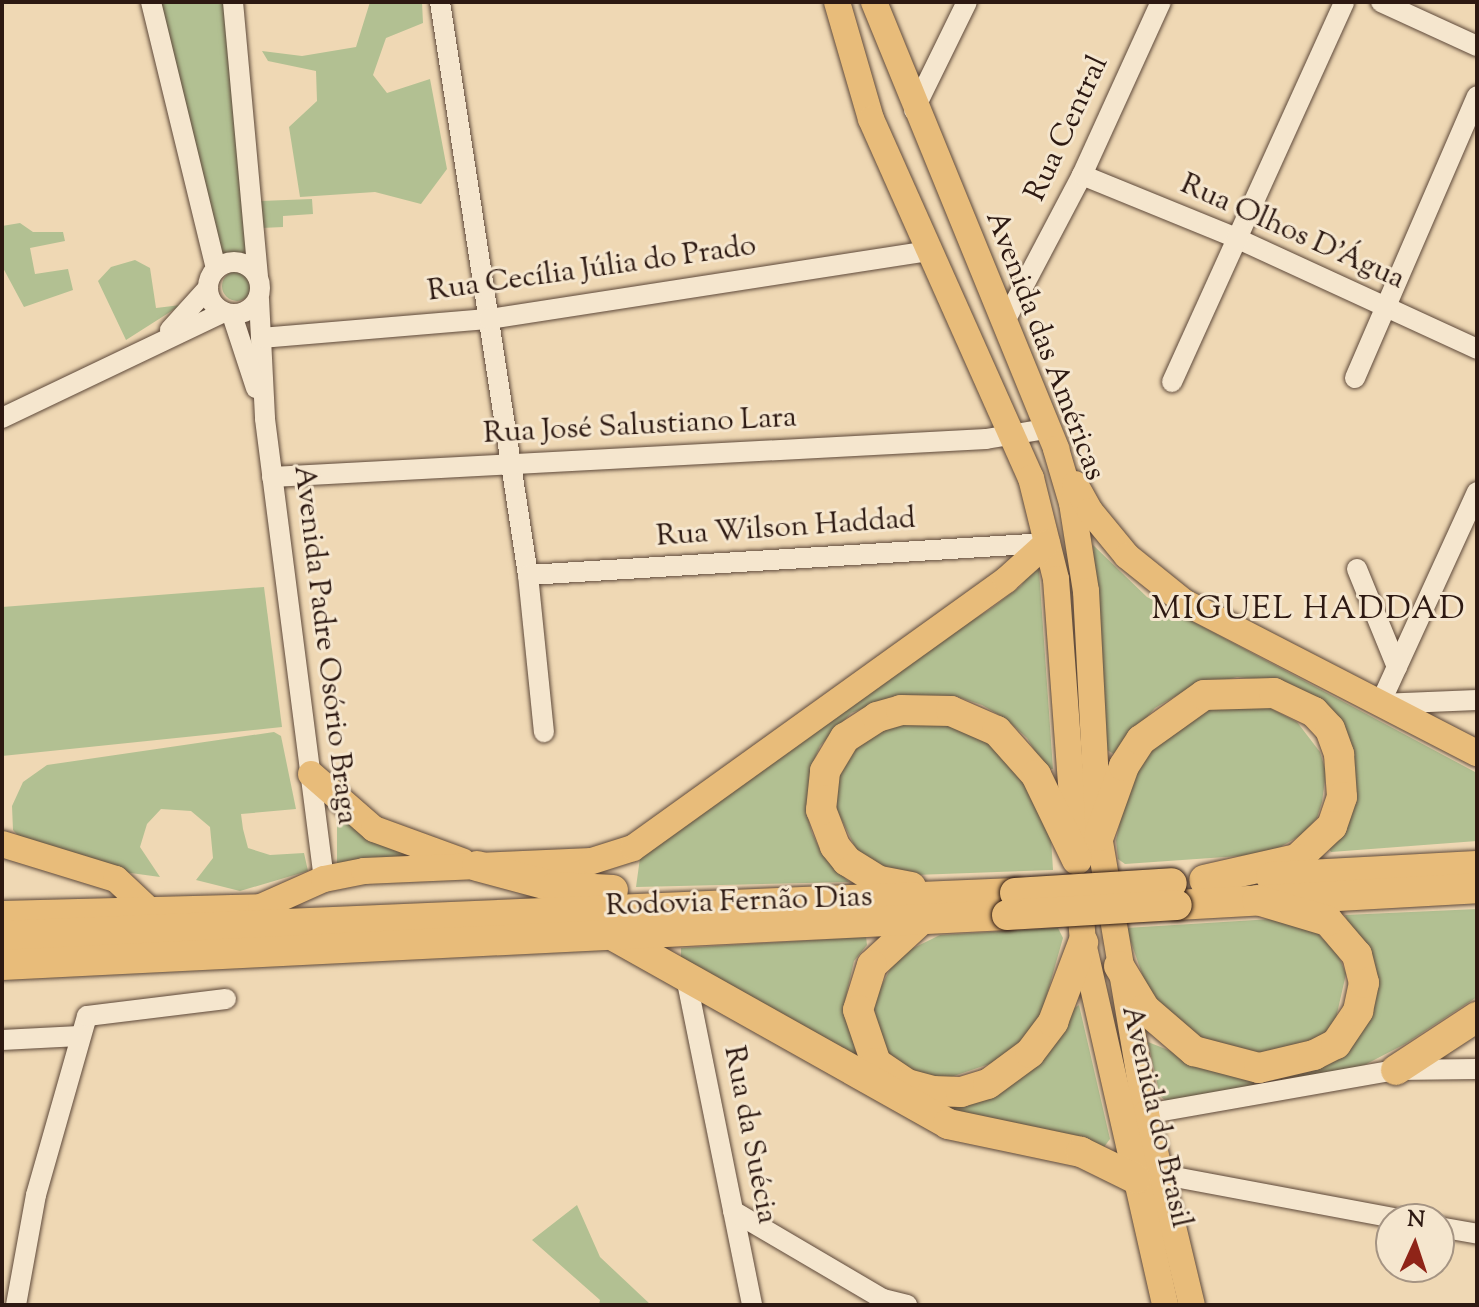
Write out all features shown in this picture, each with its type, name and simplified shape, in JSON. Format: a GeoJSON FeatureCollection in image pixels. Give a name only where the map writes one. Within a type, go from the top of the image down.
{"type":"FeatureCollection","features":[{"type":"Feature","properties":{"kind":"highway"},"geometry":{"type":"LineString","coordinates":[[1099,836],[1115,788],[1141,740],[1204,695],[1274,693],[1314,712],[1330,729],[1339,754],[1342,797],[1332,826],[1297,859],[1204,880]]}},
{"type":"Feature","properties":{"kind":"highway"},"geometry":{"type":"LineString","coordinates":[[1008,900],[879,881],[847,861],[835,846],[821,810],[825,771],[845,738],[860,726],[901,710],[951,711],[975,719],[997,731],[1036,775],[1077,860]]}},
{"type":"Feature","properties":{"kind":"highway"},"geometry":{"type":"LineString","coordinates":[[1326,875],[1477,857]]}},
{"type":"Feature","properties":{"kind":"highway"},"geometry":{"type":"LineString","coordinates":[[477,866],[555,887],[702,903]]}},
{"type":"Feature","properties":{"kind":"highway","name":"Rodovia Fernão Dias"},"geometry":{"type":"LineString","coordinates":[[1174,894],[1204,880],[1477,866]]}},
{"type":"Feature","properties":{"kind":"highway","name":"Rodovia Fernão Dias"},"geometry":{"type":"LineString","coordinates":[[2,936],[406,922],[494,912],[702,903],[1008,900],[1174,894],[1257,900],[1477,888]]}},
{"type":"Feature","properties":{"kind":"highway","name":"Rodovia Fernão Dias"},"geometry":{"type":"LineString","coordinates":[[2,965],[923,918],[1008,900]]}},
{"type":"Feature","properties":{"kind":"highway"},"geometry":{"type":"LineString","coordinates":[[1119,966],[1145,1009],[1194,1051],[1259,1068],[1314,1055],[1336,1044],[1358,1011],[1364,983],[1357,955],[1328,921],[1257,900]]}},
{"type":"Feature","properties":{"kind":"highway"},"geometry":{"type":"LineString","coordinates":[[261,907],[424,904],[494,912]]}},
{"type":"Feature","properties":{"kind":"highway"},"geometry":{"type":"LineString","coordinates":[[923,918],[872,965],[858,1010],[876,1063],[907,1084],[933,1091],[961,1092],[988,1084],[1030,1053],[1053,1022],[1083,943]]}},
{"type":"Feature","properties":{"kind":"highway"},"geometry":{"type":"LineString","coordinates":[[610,934],[948,1124],[1081,1152],[1150,1177]]}},
{"type":"Feature","properties":{"kind":"highway"},"geometry":{"type":"LineString","coordinates":[[1396,1070],[1477,1017]]}},
{"type":"Feature","properties":{"kind":"main road","name":"Avenida das Américas"},"geometry":{"type":"LineString","coordinates":[[837,2],[844,38],[871,119],[1031,478],[1056,579],[1083,943]]}},
{"type":"Feature","properties":{"kind":"main road","name":"Avenida das Américas"},"geometry":{"type":"LineString","coordinates":[[874,2],[882,31],[1051,439],[1083,555],[1099,836],[1119,966]]}},
{"type":"Feature","properties":{"kind":"main road"},"geometry":{"type":"LineString","coordinates":[[844,38],[859,22],[882,31]]}},
{"type":"Feature","properties":{"kind":"main road"},"geometry":{"type":"LineString","coordinates":[[961,325],[983,333],[1004,323]]}},
{"type":"Feature","properties":{"kind":"main road"},"geometry":{"type":"LineString","coordinates":[[1051,439],[1090,511],[1150,579],[1184,602],[1477,753]]}},
{"type":"Feature","properties":{"kind":"main road"},"geometry":{"type":"LineString","coordinates":[[2,914],[261,907],[324,879],[364,871],[592,861],[633,848],[1006,580],[1047,543]]}},
{"type":"Feature","properties":{"kind":"main road"},"geometry":{"type":"LineString","coordinates":[[311,774],[374,829],[477,866]]}},
{"type":"Feature","properties":{"kind":"main road"},"geometry":{"type":"LineString","coordinates":[[2,844],[116,879],[149,910]]}},
{"type":"Feature","properties":{"kind":"main road","name":"Avenida do Brasil"},"geometry":{"type":"LineString","coordinates":[[1083,943],[1150,1177],[1192,1305]]}},
{"type":"Feature","properties":{"kind":"main road","name":"Avenida do Brasil"},"geometry":{"type":"LineString","coordinates":[[1119,966],[1146,1114],[1165,1305]]}},
{"type":"Feature","properties":{"kind":"street"},"geometry":{"type":"LineString","coordinates":[[151,2],[212,278],[212,303],[228,314]]}},
{"type":"Feature","properties":{"kind":"street"},"geometry":{"type":"LineString","coordinates":[[2,418],[141,352],[228,314],[250,309],[259,299],[233,2]]}},
{"type":"Feature","properties":{"kind":"street"},"geometry":{"type":"LineString","coordinates":[[440,2],[528,575],[544,732]]}},
{"type":"Feature","properties":{"kind":"street"},"geometry":{"type":"LineString","coordinates":[[914,110],[967,2]]}},
{"type":"Feature","properties":{"kind":"street","name":"Rua Central"},"geometry":{"type":"LineString","coordinates":[[1004,323],[1082,175],[1161,2]]}},
{"type":"Feature","properties":{"kind":"street"},"geometry":{"type":"LineString","coordinates":[[1172,382],[1344,2]]}},
{"type":"Feature","properties":{"kind":"street"},"geometry":{"type":"LineString","coordinates":[[1381,2],[1477,46]]}},
{"type":"Feature","properties":{"kind":"street"},"geometry":{"type":"LineString","coordinates":[[1355,378],[1477,96]]}},
{"type":"Feature","properties":{"kind":"street","name":"Rua Olhos D'Água"},"geometry":{"type":"LineString","coordinates":[[1082,175],[1236,238],[1477,349]]}},
{"type":"Feature","properties":{"kind":"street","name":"Rua Cecília Júlia do Prado"},"geometry":{"type":"LineString","coordinates":[[262,338],[489,319],[928,251]]}},
{"type":"Feature","properties":{"kind":"street"},"geometry":{"type":"LineString","coordinates":[[141,352],[178,324],[212,278],[242,262],[258,275]]}},
{"type":"Feature","properties":{"kind":"street","name":"Avenida Padre Osório Braga"},"geometry":{"type":"LineString","coordinates":[[259,299],[265,419],[324,879]]}},
{"type":"Feature","properties":{"kind":"street","name":"Avenida Padre Osório Braga"},"geometry":{"type":"LineString","coordinates":[[228,314],[265,419]]}},
{"type":"Feature","properties":{"kind":"street","name":"Rua José Salustiano Lara"},"geometry":{"type":"LineString","coordinates":[[272,477],[1012,436],[1051,439]]}},
{"type":"Feature","properties":{"kind":"street"},"geometry":{"type":"LineString","coordinates":[[1477,492],[1380,704],[1477,700]]}},
{"type":"Feature","properties":{"kind":"street","name":"Rua Wilson Haddad"},"geometry":{"type":"LineString","coordinates":[[528,575],[1047,543]]}},
{"type":"Feature","properties":{"kind":"street"},"geometry":{"type":"LineString","coordinates":[[1357,569],[1397,667]]}},
{"type":"Feature","properties":{"kind":"street","name":"Rua da Suécia"},"geometry":{"type":"LineString","coordinates":[[686,977],[752,1305]]}},
{"type":"Feature","properties":{"kind":"street"},"geometry":{"type":"LineString","coordinates":[[16,1305],[36,1195],[79,1036],[94,1013],[226,999]]}},
{"type":"Feature","properties":{"kind":"street"},"geometry":{"type":"LineString","coordinates":[[2,1040],[79,1036]]}},
{"type":"Feature","properties":{"kind":"street"},"geometry":{"type":"LineString","coordinates":[[1146,1114],[1396,1070],[1477,1069]]}},
{"type":"Feature","properties":{"kind":"street"},"geometry":{"type":"LineString","coordinates":[[1150,1177],[1375,1215]]}},
{"type":"Feature","properties":{"kind":"street"},"geometry":{"type":"LineString","coordinates":[[733,1211],[883,1299],[907,1305]]}},
{"type":"Feature","properties":{"kind":"street"},"geometry":{"type":"LineString","coordinates":[[1455,1230],[1477,1234]]}},
{"type":"Feature","properties":{"kind":"green space"},"geometry":{"type":"Polygon","coordinates":[[[153,2],[231,2],[252,261],[241,255],[217,258],[153,2]]]}},
{"type":"Feature","properties":{"kind":"green space"},"geometry":{"type":"Polygon","coordinates":[[[370,2],[422,2],[423,23],[386,38],[373,75],[387,93],[430,79],[447,169],[421,204],[375,192],[300,197],[289,127],[317,101],[316,71],[268,61],[262,51],[302,56],[356,47],[370,2]]]}},
{"type":"Feature","properties":{"kind":"green space"},"geometry":{"type":"Polygon","coordinates":[[[312,199],[313,214],[283,216],[283,227],[262,228],[261,201],[312,199]]]}},
{"type":"Feature","properties":{"kind":"green space"},"geometry":{"type":"Polygon","coordinates":[[[20,223],[33,232],[63,232],[65,241],[30,248],[35,274],[68,269],[73,290],[24,307],[2,266],[2,226],[20,223]]]}},
{"type":"Feature","properties":{"kind":"green space"},"geometry":{"type":"Polygon","coordinates":[[[135,260],[150,268],[156,308],[181,305],[126,340],[98,281],[111,267],[135,260]]]}},
{"type":"Feature","properties":{"kind":"green space"},"geometry":{"type":"Polygon","coordinates":[[[237,271],[248,275],[252,286],[248,297],[237,301],[226,297],[222,286],[226,275],[237,271]]]}},
{"type":"Feature","properties":{"kind":"green space"},"geometry":{"type":"Polygon","coordinates":[[[1093,545],[1147,597],[1477,773],[1477,841],[1331,852],[1327,845],[1353,789],[1280,682],[1237,677],[1186,690],[1155,708],[1114,754],[1107,750],[1093,545]]]}},
{"type":"Feature","properties":{"kind":"green space"},"geometry":{"type":"Polygon","coordinates":[[[1039,570],[1053,769],[1046,769],[1027,738],[1006,719],[982,705],[955,696],[899,695],[851,713],[820,746],[811,767],[806,811],[812,833],[822,854],[849,882],[636,887],[640,858],[941,639],[989,610],[1021,586],[1031,571],[1039,570]]]}},
{"type":"Feature","properties":{"kind":"green space"},"geometry":{"type":"Polygon","coordinates":[[[264,587],[282,727],[2,756],[2,607],[264,587]]]}},
{"type":"Feature","properties":{"kind":"green space"},"geometry":{"type":"Polygon","coordinates":[[[1258,702],[1297,722],[1320,752],[1326,772],[1322,802],[1317,818],[1303,834],[1268,854],[1125,864],[1118,859],[1116,840],[1130,779],[1155,744],[1211,706],[1258,702]]]}},
{"type":"Feature","properties":{"kind":"green space"},"geometry":{"type":"Polygon","coordinates":[[[904,724],[948,725],[989,743],[1025,782],[1051,838],[1053,870],[915,875],[884,868],[857,851],[836,808],[839,776],[855,748],[882,730],[904,724]]]}},
{"type":"Feature","properties":{"kind":"green space"},"geometry":{"type":"Polygon","coordinates":[[[274,732],[281,736],[296,809],[241,814],[243,829],[248,848],[270,855],[304,853],[308,871],[240,891],[196,880],[213,858],[210,827],[191,811],[161,809],[147,824],[140,847],[160,877],[116,871],[27,845],[13,830],[12,806],[23,782],[47,765],[274,732]]]}},
{"type":"Feature","properties":{"kind":"green space"},"geometry":{"type":"Polygon","coordinates":[[[337,808],[422,857],[337,863],[337,808]]]}},
{"type":"Feature","properties":{"kind":"green space"},"geometry":{"type":"Polygon","coordinates":[[[1477,909],[1477,997],[1405,1044],[1347,1074],[1166,1101],[1160,1096],[1148,1042],[1241,1079],[1311,1071],[1331,1063],[1351,1045],[1350,927],[1345,915],[1477,909]]]}},
{"type":"Feature","properties":{"kind":"green space"},"geometry":{"type":"Polygon","coordinates":[[[1274,919],[1317,933],[1338,954],[1346,974],[1336,1018],[1322,1037],[1290,1052],[1246,1054],[1193,1037],[1164,1012],[1146,985],[1126,928],[1274,919]]]}},
{"type":"Feature","properties":{"kind":"green space"},"geometry":{"type":"Polygon","coordinates":[[[1058,928],[1063,938],[1040,1019],[1004,1059],[945,1079],[923,1076],[894,1060],[881,1045],[873,1002],[897,956],[940,935],[1058,928]]]}},
{"type":"Feature","properties":{"kind":"green space"},"geometry":{"type":"Polygon","coordinates":[[[866,937],[867,945],[854,961],[844,1005],[857,1057],[936,1103],[1079,1005],[1110,1139],[1104,1147],[948,1115],[681,958],[681,948],[866,937]]]}},
{"type":"Feature","properties":{"kind":"green space"},"geometry":{"type":"Polygon","coordinates":[[[577,1205],[600,1257],[651,1305],[599,1305],[600,1300],[532,1240],[577,1205]]]}},
{"type":"Feature","properties":{"kind":"district","name":"MIGUEL HADDAD"},"geometry":{"type":"Point","coordinates":[1309,610]}}]}
